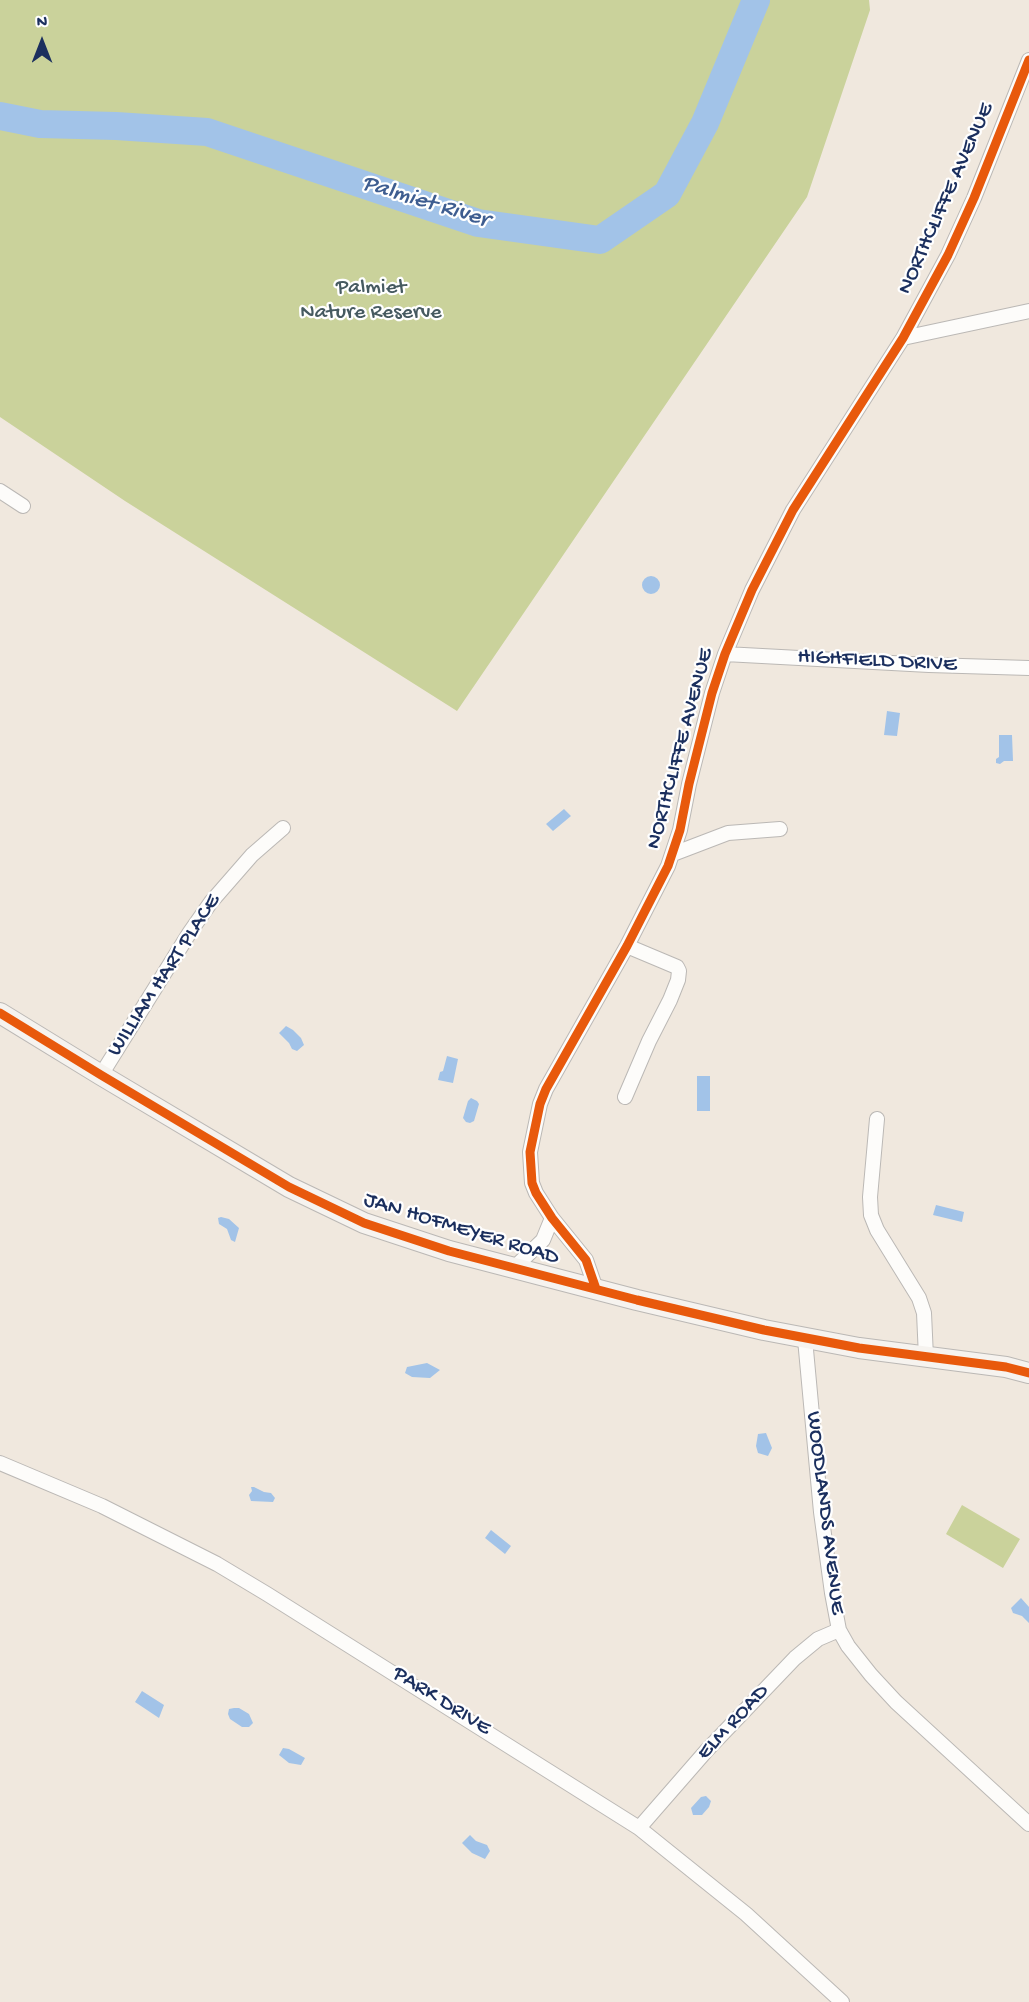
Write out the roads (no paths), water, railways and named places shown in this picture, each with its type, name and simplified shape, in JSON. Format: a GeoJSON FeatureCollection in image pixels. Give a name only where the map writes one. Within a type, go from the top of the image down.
{"type":"FeatureCollection","features":[{"type":"Feature","properties":{"kind":"street","name":"NORTHCLIFFE AVENUE"},"geometry":{"type":"LineString","coordinates":[[596,1289],[586,1260],[552,1218],[536,1193],[530,1173],[530,1152],[537,1112],[546,1089],[660,885],[673,854],[705,719],[725,654],[752,590],[793,510],[903,338],[948,255],[1029,60]]}},
{"type":"Feature","properties":{"kind":"street"},"geometry":{"type":"LineString","coordinates":[[903,338],[1029,311]]}},
{"type":"Feature","properties":{"kind":"street"},"geometry":{"type":"LineString","coordinates":[[0,491],[23,506]]}},
{"type":"Feature","properties":{"kind":"street","name":"HIGHFIELD DRIVE"},"geometry":{"type":"LineString","coordinates":[[725,654],[1029,668]]}},
{"type":"Feature","properties":{"kind":"street","name":"WILLIAM HART PLACE"},"geometry":{"type":"LineString","coordinates":[[101,1075],[211,902],[252,855],[283,828]]}},
{"type":"Feature","properties":{"kind":"street"},"geometry":{"type":"LineString","coordinates":[[673,854],[728,833],[780,829]]}},
{"type":"Feature","properties":{"kind":"street"},"geometry":{"type":"LineString","coordinates":[[625,1097],[670,1000],[679,971],[677,967],[627,946]]}},
{"type":"Feature","properties":{"kind":"street","name":"JAN HOFMEYER ROAD"},"geometry":{"type":"LineString","coordinates":[[0,1013],[254,1167],[322,1204],[364,1223],[449,1251],[705,1317],[805,1339],[1006,1367],[1029,1373]]}},
{"type":"Feature","properties":{"kind":"street"},"geometry":{"type":"LineString","coordinates":[[877,1119],[870,1197],[871,1215],[877,1230],[919,1298],[924,1313],[926,1357]]}},
{"type":"Feature","properties":{"kind":"street"},"geometry":{"type":"LineString","coordinates":[[514,1268],[538,1246],[552,1218]]}},
{"type":"Feature","properties":{"kind":"street","name":"WOODLANDS AVENUE"},"geometry":{"type":"LineString","coordinates":[[805,1339],[821,1512],[832,1593],[840,1630],[848,1646],[896,1702],[1029,1824]]}},
{"type":"Feature","properties":{"kind":"street","name":"PARK DRIVE"},"geometry":{"type":"LineString","coordinates":[[0,1463],[102,1506],[217,1564],[639,1828],[746,1914],[842,2002]]}},
{"type":"Feature","properties":{"kind":"street","name":"ELM ROAD"},"geometry":{"type":"LineString","coordinates":[[639,1828],[707,1750],[795,1658],[818,1639],[840,1630]]}},
{"type":"Feature","properties":{"kind":"water"},"geometry":{"type":"Polygon","coordinates":[[[651,576],[657,579],[660,585],[657,591],[651,594],[645,591],[642,585],[645,579],[651,576]]]}},
{"type":"Feature","properties":{"kind":"water"},"geometry":{"type":"Polygon","coordinates":[[[887,711],[900,713],[897,736],[884,735],[887,711]]]}},
{"type":"Feature","properties":{"kind":"water"},"geometry":{"type":"Polygon","coordinates":[[[999,735],[1012,735],[1013,761],[996,763],[999,757],[999,735]]]}},
{"type":"Feature","properties":{"kind":"water"},"geometry":{"type":"Polygon","coordinates":[[[564,809],[571,816],[553,831],[546,824],[564,809]]]}},
{"type":"Feature","properties":{"kind":"water"},"geometry":{"type":"Polygon","coordinates":[[[286,1026],[301,1038],[304,1045],[297,1051],[292,1049],[279,1033],[286,1026]]]}},
{"type":"Feature","properties":{"kind":"water"},"geometry":{"type":"Polygon","coordinates":[[[447,1056],[458,1059],[453,1083],[438,1080],[447,1056]]]}},
{"type":"Feature","properties":{"kind":"water"},"geometry":{"type":"Polygon","coordinates":[[[697,1076],[710,1076],[710,1111],[697,1111],[697,1076]]]}},
{"type":"Feature","properties":{"kind":"water"},"geometry":{"type":"Polygon","coordinates":[[[471,1098],[479,1104],[474,1121],[470,1123],[463,1118],[471,1098]]]}},
{"type":"Feature","properties":{"kind":"water"},"geometry":{"type":"Polygon","coordinates":[[[936,1205],[964,1212],[962,1222],[933,1215],[936,1205]]]}},
{"type":"Feature","properties":{"kind":"water"},"geometry":{"type":"Polygon","coordinates":[[[218,1218],[229,1219],[239,1228],[235,1242],[231,1240],[227,1229],[219,1224],[218,1218]]]}},
{"type":"Feature","properties":{"kind":"water"},"geometry":{"type":"Polygon","coordinates":[[[427,1363],[440,1370],[430,1378],[412,1377],[405,1373],[407,1367],[427,1363]]]}},
{"type":"Feature","properties":{"kind":"water"},"geometry":{"type":"Polygon","coordinates":[[[766,1433],[772,1448],[768,1456],[758,1453],[756,1446],[758,1434],[766,1433]]]}},
{"type":"Feature","properties":{"kind":"water"},"geometry":{"type":"Polygon","coordinates":[[[251,1487],[271,1493],[275,1498],[273,1502],[251,1501],[249,1495],[252,1491],[251,1487]]]}},
{"type":"Feature","properties":{"kind":"water"},"geometry":{"type":"Polygon","coordinates":[[[491,1530],[511,1546],[505,1554],[485,1538],[491,1530]]]}},
{"type":"Feature","properties":{"kind":"water"},"geometry":{"type":"Polygon","coordinates":[[[1021,1598],[1029,1607],[1029,1623],[1022,1616],[1013,1613],[1011,1608],[1021,1598]]]}},
{"type":"Feature","properties":{"kind":"water"},"geometry":{"type":"Polygon","coordinates":[[[142,1691],[164,1705],[159,1718],[135,1702],[142,1691]]]}},
{"type":"Feature","properties":{"kind":"water"},"geometry":{"type":"Polygon","coordinates":[[[239,1708],[249,1714],[253,1723],[249,1727],[242,1727],[230,1719],[229,1709],[239,1708]]]}},
{"type":"Feature","properties":{"kind":"water"},"geometry":{"type":"Polygon","coordinates":[[[283,1748],[305,1758],[301,1765],[289,1763],[279,1755],[283,1748]]]}},
{"type":"Feature","properties":{"kind":"water"},"geometry":{"type":"Polygon","coordinates":[[[706,1796],[711,1801],[709,1807],[702,1815],[693,1815],[691,1808],[701,1797],[706,1796]]]}},
{"type":"Feature","properties":{"kind":"water"},"geometry":{"type":"Polygon","coordinates":[[[470,1835],[476,1841],[487,1845],[490,1851],[485,1859],[472,1853],[462,1843],[470,1835]]]}},
{"type":"Feature","properties":{"kind":"waterway","name":"Palmiet River"},"geometry":{"type":"LineString","coordinates":[[0,116],[40,124],[207,132],[478,223],[600,240],[667,194],[705,123],[756,0]]}},
{"type":"Feature","properties":{"kind":"park label","name":"Palmiet Nature Reserve"},"geometry":{"type":"Point","coordinates":[371,302]}}]}
